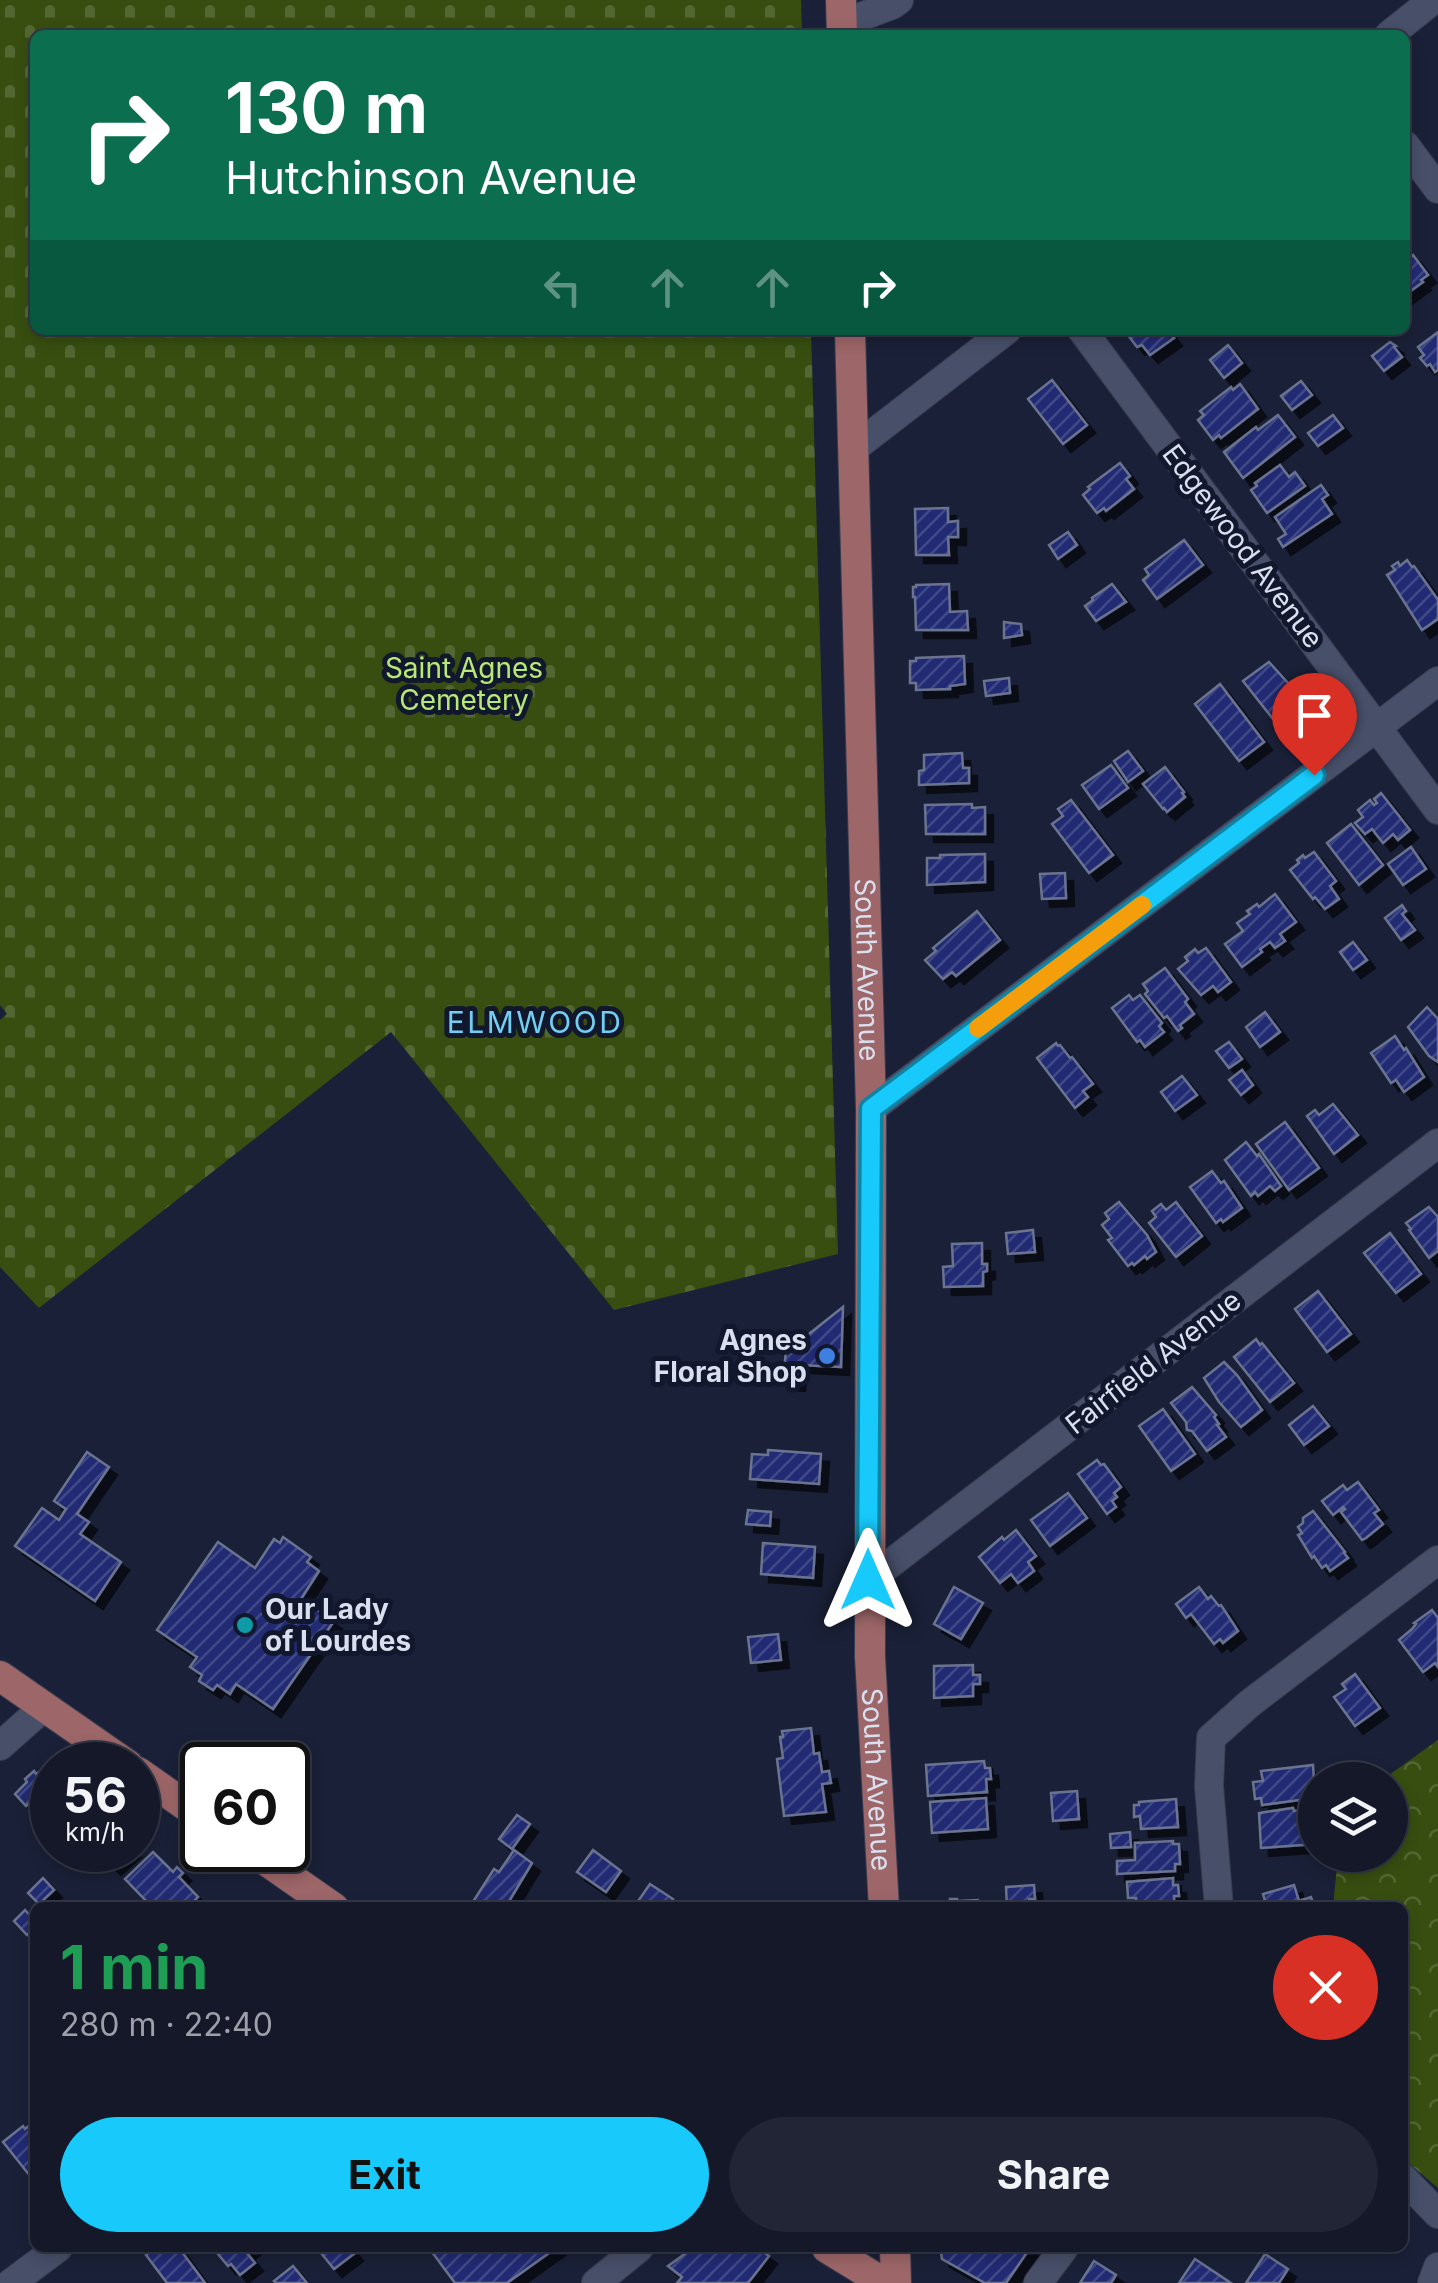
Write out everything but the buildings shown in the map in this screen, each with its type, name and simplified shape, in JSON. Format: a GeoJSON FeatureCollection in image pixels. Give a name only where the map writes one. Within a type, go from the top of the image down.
{"type":"FeatureCollection","features":[{"type":"Feature","properties":{"kind":"main road","name":"South Avenue"},"geometry":{"type":"LineString","coordinates":[[850,335],[871,1109],[868,1580],[884,1902]]}},
{"type":"Feature","properties":{"kind":"main road"},"geometry":{"type":"LineString","coordinates":[[0,1676],[95,1742]]}},
{"type":"Feature","properties":{"kind":"main road"},"geometry":{"type":"LineString","coordinates":[[282,1872],[325,1902]]}},
{"type":"Feature","properties":{"kind":"main road"},"geometry":{"type":"LineString","coordinates":[[834,2252],[884,2283]]}},
{"type":"Feature","properties":{"kind":"main road"},"geometry":{"type":"LineString","coordinates":[[895,2252],[896,2283]]}},
{"type":"Feature","properties":{"kind":"street"},"geometry":{"type":"LineString","coordinates":[[842,20],[899,0]]}},
{"type":"Feature","properties":{"kind":"street"},"geometry":{"type":"LineString","coordinates":[[1395,30],[1433,0]]}},
{"type":"Feature","properties":{"kind":"street"},"geometry":{"type":"LineString","coordinates":[[1410,153],[1438,189]]}},
{"type":"Feature","properties":{"kind":"street"},"geometry":{"type":"LineString","coordinates":[[853,449],[1001,335]]}},
{"type":"Feature","properties":{"kind":"street","name":"Edgewood Avenue"},"geometry":{"type":"LineString","coordinates":[[1086,335],[1438,810]]}},
{"type":"Feature","properties":{"kind":"street"},"geometry":{"type":"LineString","coordinates":[[871,1109],[1438,681]]}},
{"type":"Feature","properties":{"kind":"street","name":"Fairfield Avenue"},"geometry":{"type":"LineString","coordinates":[[868,1580],[1438,1143]]}},
{"type":"Feature","properties":{"kind":"street"},"geometry":{"type":"LineString","coordinates":[[1219,1902],[1209,1786],[1211,1738],[1248,1704],[1438,1560]]}},
{"type":"Feature","properties":{"kind":"street"},"geometry":{"type":"LineString","coordinates":[[0,1746],[44,1707]]}},
{"type":"Feature","properties":{"kind":"street"},"geometry":{"type":"LineString","coordinates":[[1408,2183],[1438,2214]]}},
{"type":"Feature","properties":{"kind":"street"},"geometry":{"type":"LineString","coordinates":[[12,2283],[53,2252]]}},
{"type":"Feature","properties":{"kind":"street"},"geometry":{"type":"LineString","coordinates":[[596,2283],[634,2252]]}},
{"type":"Feature","properties":{"kind":"street"},"geometry":{"type":"LineString","coordinates":[[1038,2283],[1061,2252]]}},
{"type":"Feature","properties":{"kind":"street"},"geometry":{"type":"LineString","coordinates":[[1432,2283],[1438,2268]]}},
{"type":"Feature","properties":{"kind":"green space","name":"Saint Agnes Cemetery"},"geometry":{"type":"Polygon","coordinates":[[[0,0],[801,0],[802,30],[30,30],[30,335],[811,335],[838,1254],[614,1310],[391,1032],[39,1308],[0,1267],[0,1020],[7,1014],[0,1005],[0,0]]]}},
{"type":"Feature","properties":{"kind":"green space"},"geometry":{"type":"Polygon","coordinates":[[[1438,1740],[1438,2188],[1408,2162],[1408,1902],[1333,1902],[1336,1872],[1408,1872],[1407,1762],[1438,1740]]]}},
{"type":"Feature","properties":{"kind":"slow traffic"},"geometry":{"type":"LineString","coordinates":[[978,1028],[1142,905]]}},
{"type":"Feature","properties":{"kind":"place","name":"Agnes Floral Shop"},"geometry":{"type":"Point","coordinates":[827,1356]}},
{"type":"Feature","properties":{"kind":"place","name":"Our Lady of Lourdes"},"geometry":{"type":"Point","coordinates":[245,1625]}},
{"type":"Feature","properties":{"kind":"district","name":"ELMWOOD"},"geometry":{"type":"Point","coordinates":[535,1023]}},
{"type":"Feature","properties":{"kind":"route"},"geometry":{"type":"LineString","coordinates":[[868,1580],[871,1109],[1314,775]]}}]}
